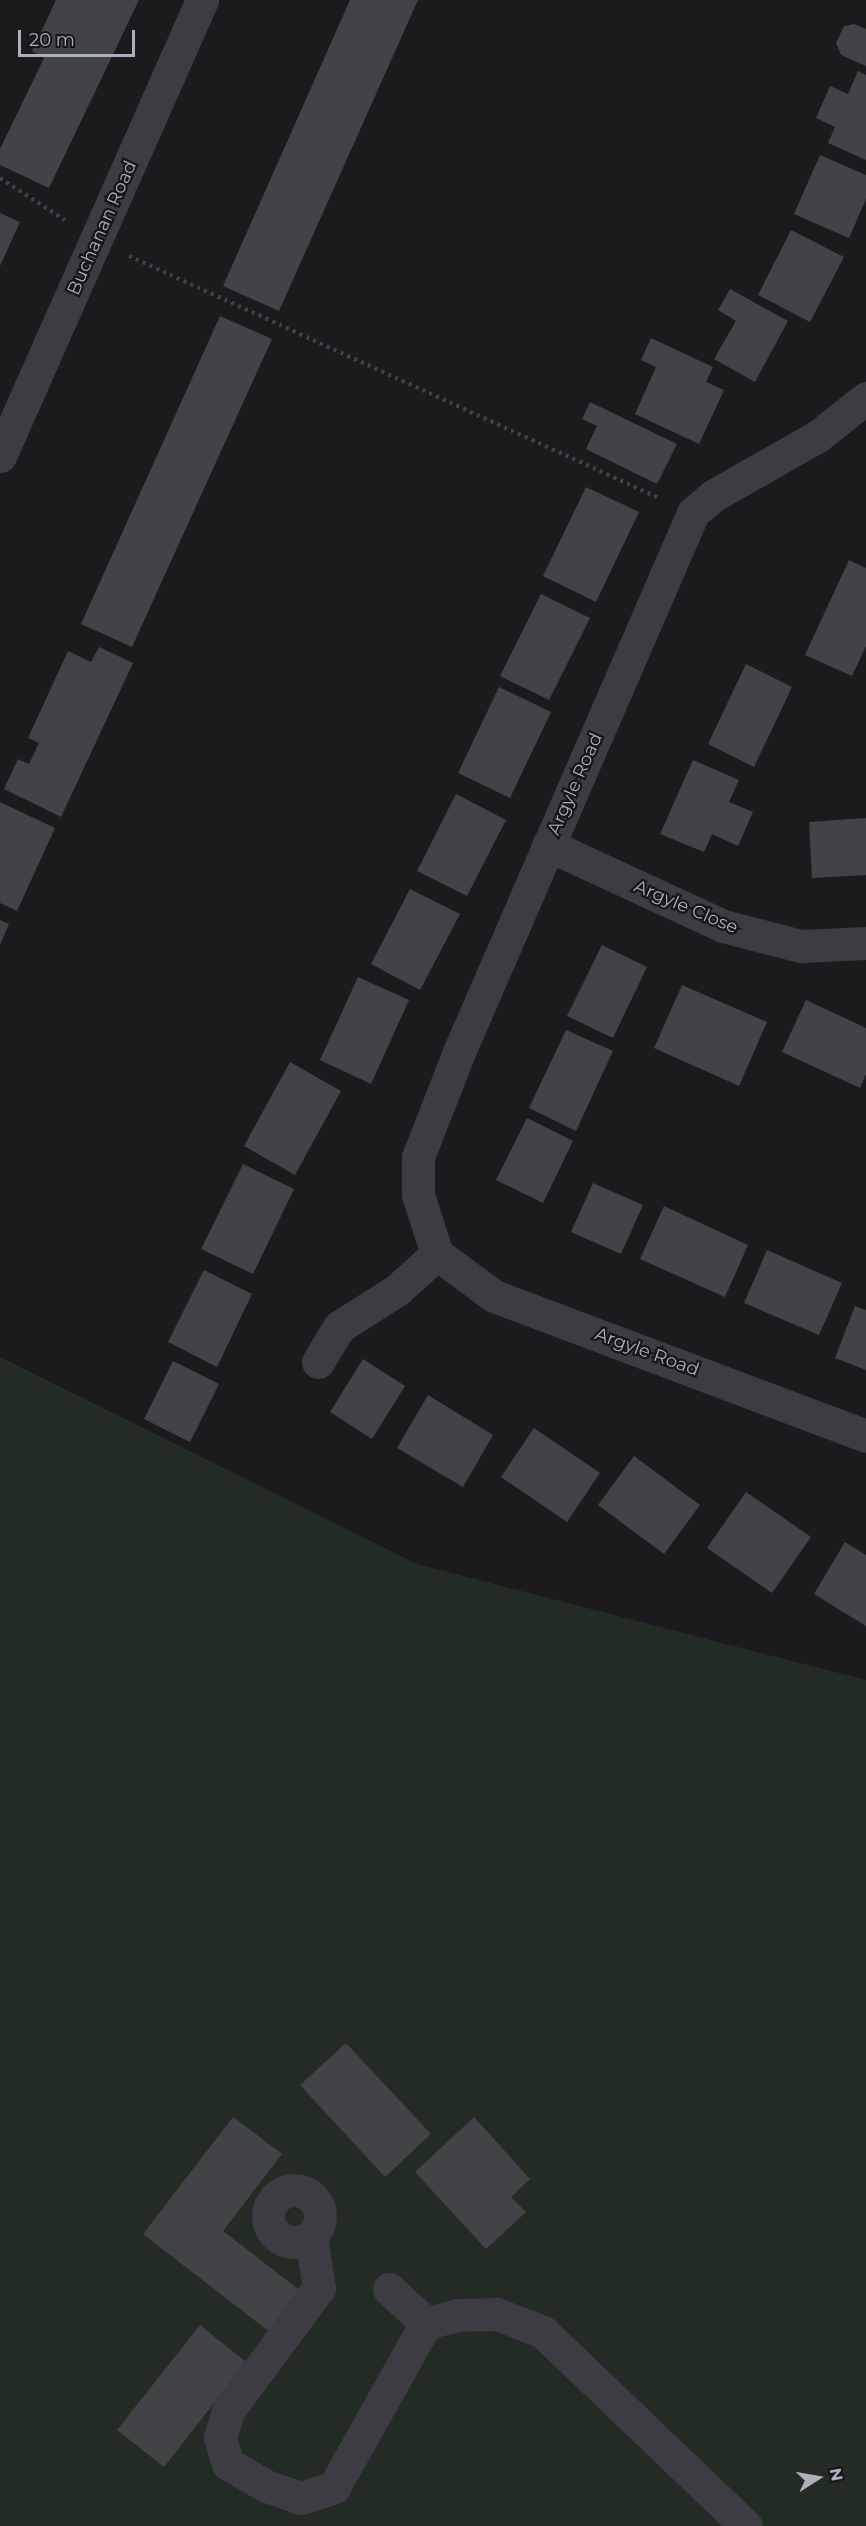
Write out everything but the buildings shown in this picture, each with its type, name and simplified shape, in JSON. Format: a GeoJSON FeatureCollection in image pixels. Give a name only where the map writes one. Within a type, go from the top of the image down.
{"type":"FeatureCollection","features":[{"type":"Feature","properties":{"kind":"street","name":"Buchanan Road"},"geometry":{"type":"LineString","coordinates":[[0,456],[202,0]]}},
{"type":"Feature","properties":{"kind":"street","name":"Argyle Road"},"geometry":{"type":"LineString","coordinates":[[866,398],[818,436],[713,496],[693,513],[548,845],[418,1157],[418,1195],[437,1254],[494,1296],[866,1436]]}},
{"type":"Feature","properties":{"kind":"street","name":"Argyle Close"},"geometry":{"type":"LineString","coordinates":[[548,845],[723,926],[801,946],[866,942]]}},
{"type":"Feature","properties":{"kind":"street"},"geometry":{"type":"LineString","coordinates":[[318,1362],[328,1322],[397,1290],[437,1254]]}},
{"type":"Feature","properties":{"kind":"street"},"geometry":{"type":"LineString","coordinates":[[311,2236],[319,2288],[228,2411],[220,2438],[228,2464],[266,2486],[301,2498],[334,2487],[426,2323],[457,2315],[497,2314],[543,2332],[746,2526]]}},
{"type":"Feature","properties":{"kind":"street"},"geometry":{"type":"LineString","coordinates":[[389,2289],[426,2323]]}},
{"type":"Feature","properties":{"kind":"path"},"geometry":{"type":"LineString","coordinates":[[0,178],[96,241],[693,513]]}},
{"type":"Feature","properties":{"kind":"shaded area"},"geometry":{"type":"Polygon","coordinates":[[[0,1357],[417,1564],[866,1680],[866,2526],[0,2526],[0,1357]]]}}]}
